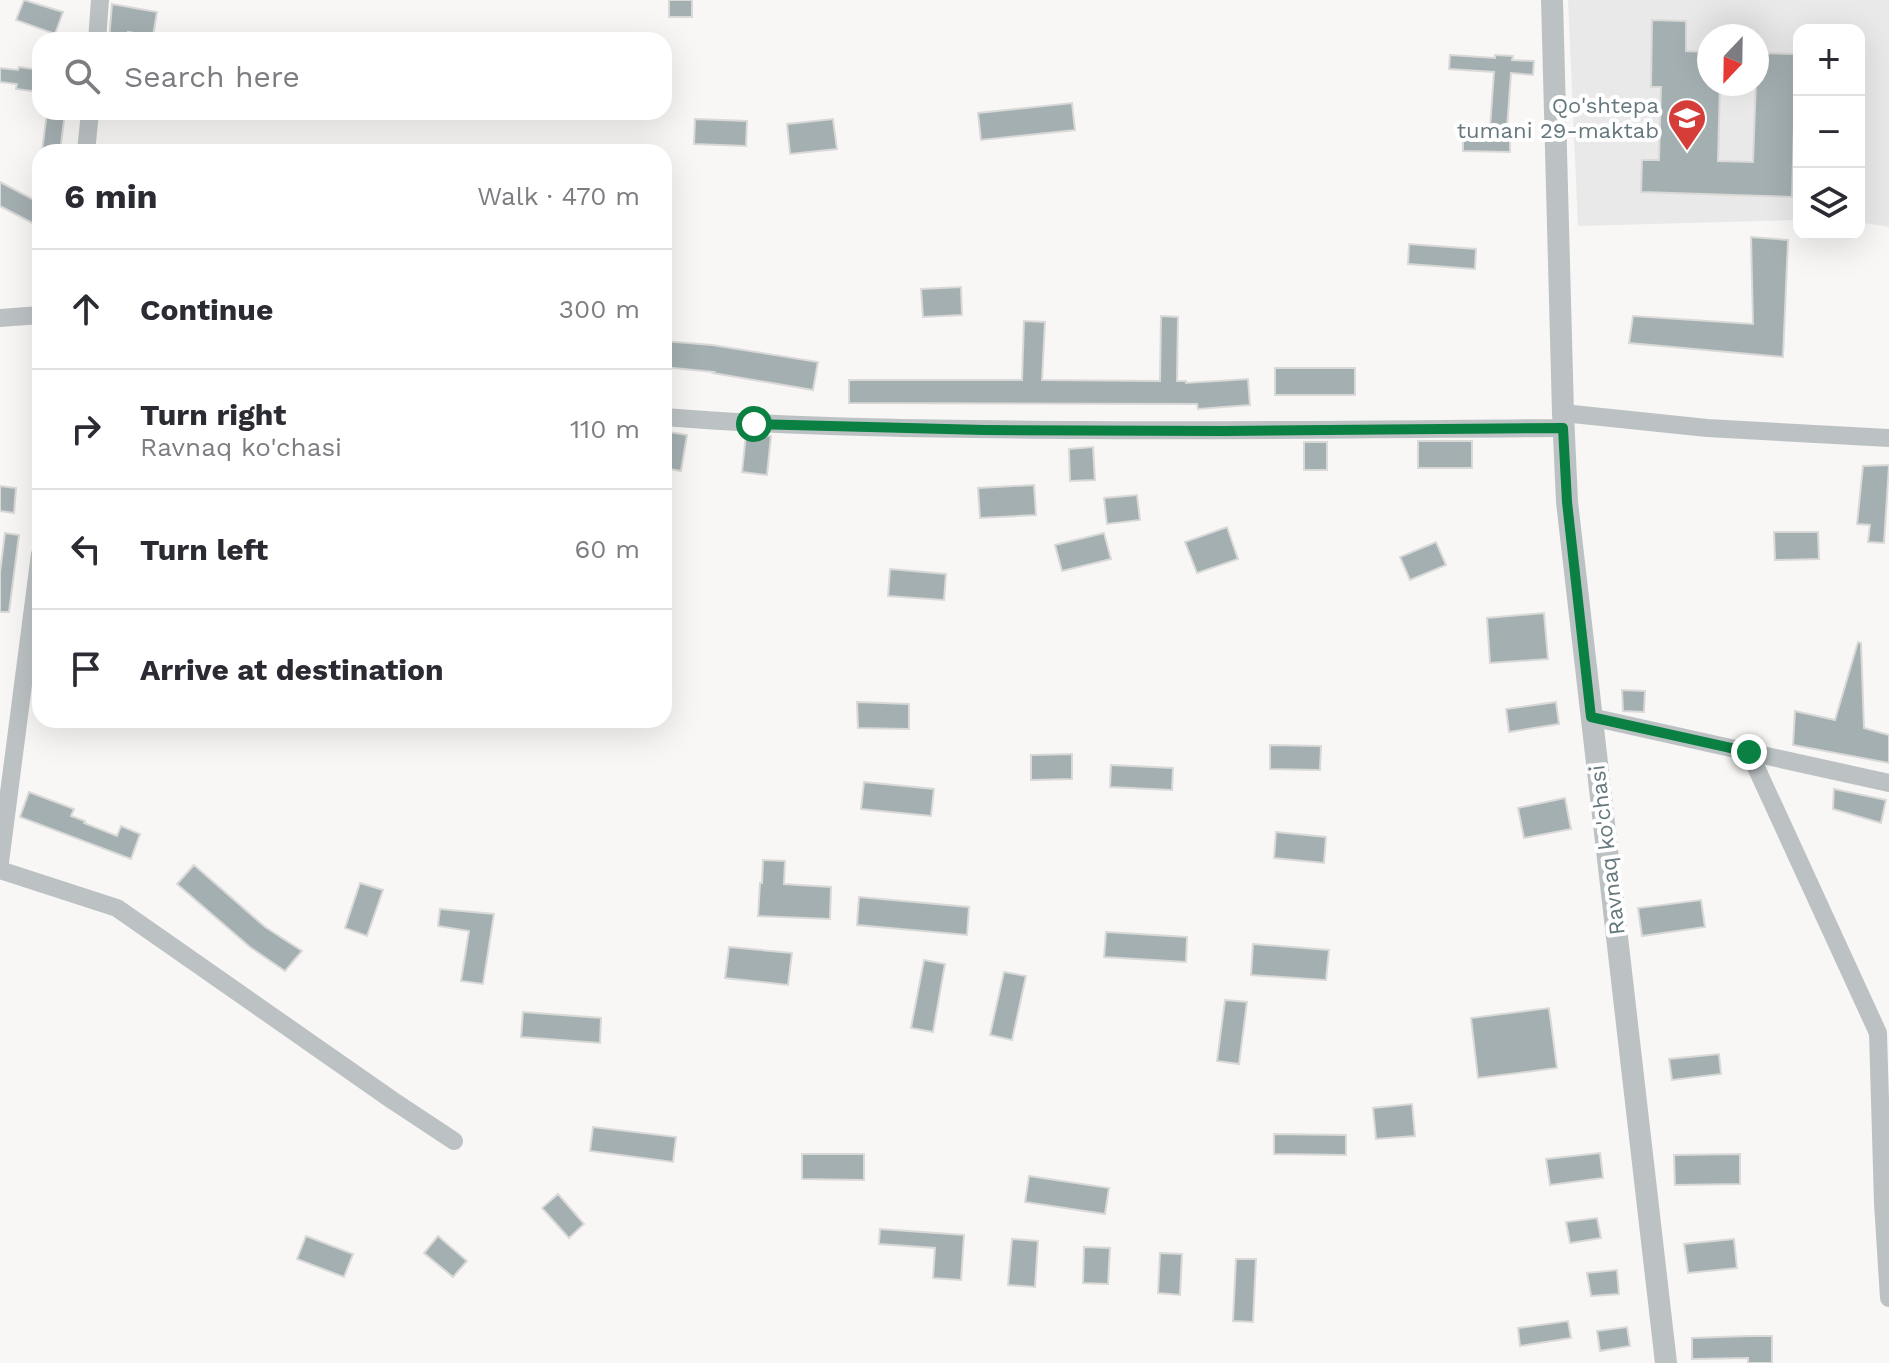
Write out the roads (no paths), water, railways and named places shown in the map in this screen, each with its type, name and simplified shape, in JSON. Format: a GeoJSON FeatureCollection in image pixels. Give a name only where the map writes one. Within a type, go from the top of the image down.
{"type":"FeatureCollection","features":[{"type":"Feature","properties":{"kind":"street"},"geometry":{"type":"LineString","coordinates":[[98,32],[100,0]]}},
{"type":"Feature","properties":{"kind":"street","name":"Ravnaq ko'chasi"},"geometry":{"type":"LineString","coordinates":[[1552,0],[1567,502],[1666,1363]]}},
{"type":"Feature","properties":{"kind":"street"},"geometry":{"type":"LineString","coordinates":[[87,144],[89,120]]}},
{"type":"Feature","properties":{"kind":"street"},"geometry":{"type":"LineString","coordinates":[[0,318],[32,316]]}},
{"type":"Feature","properties":{"kind":"street"},"geometry":{"type":"LineString","coordinates":[[672,418],[754,424],[1001,430],[1223,431],[1563,421],[1889,438]]}},
{"type":"Feature","properties":{"kind":"street"},"geometry":{"type":"LineString","coordinates":[[0,862],[32,616]]}},
{"type":"Feature","properties":{"kind":"street"},"geometry":{"type":"LineString","coordinates":[[1591,717],[1889,783]]}},
{"type":"Feature","properties":{"kind":"street"},"geometry":{"type":"LineString","coordinates":[[1749,752],[1883,1036],[1883,1203],[1889,1298]]}},
{"type":"Feature","properties":{"kind":"street"},"geometry":{"type":"LineString","coordinates":[[0,870],[117,908],[454,1141]]}},
{"type":"Feature","properties":{"kind":"place","name":"Qo'shtepa tumani 29-maktab"},"geometry":{"type":"Point","coordinates":[1687,152]}}]}
